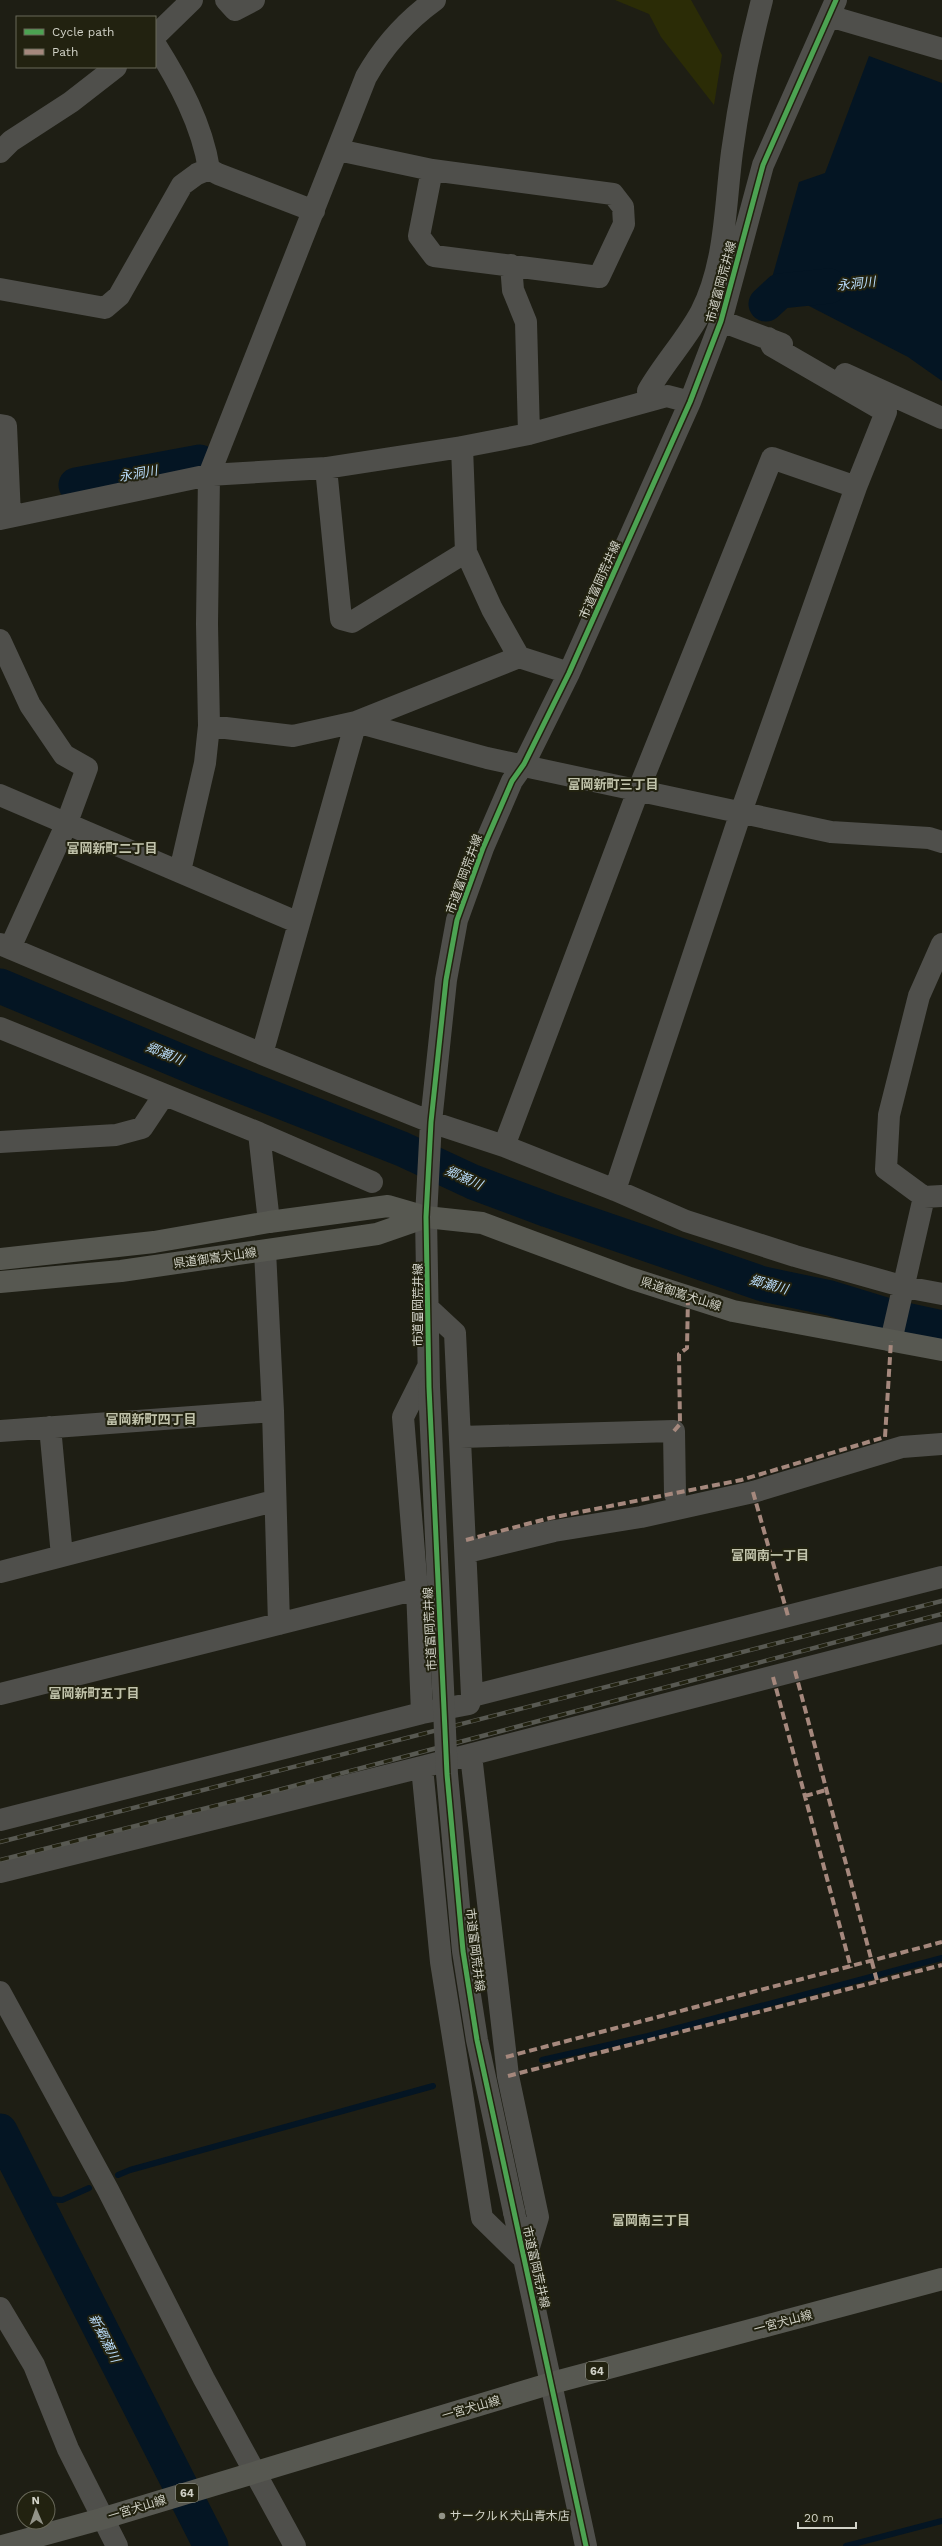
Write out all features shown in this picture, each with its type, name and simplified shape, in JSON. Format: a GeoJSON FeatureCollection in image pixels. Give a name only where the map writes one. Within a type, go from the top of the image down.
{"type":"FeatureCollection","features":[{"type":"Feature","properties":{"kind":"main road","name":"県道御嵩犬山線"},"geometry":{"type":"LineString","coordinates":[[0,1259],[154,1242],[268,1222],[388,1206],[426,1217],[482,1223],[630,1278],[733,1311],[942,1350]]}},
{"type":"Feature","properties":{"kind":"main road","name":"県道御嵩犬山線"},"geometry":{"type":"LineString","coordinates":[[0,1282],[121,1271],[385,1233],[426,1217]]}},
{"type":"Feature","properties":{"kind":"main road","name":"一宮犬山線"},"geometry":{"type":"LineString","coordinates":[[2,2546],[552,2383],[942,2279]]}},
{"type":"Feature","properties":{"kind":"street"},"geometry":{"type":"LineString","coordinates":[[156,35],[192,0]]}},
{"type":"Feature","properties":{"kind":"street"},"geometry":{"type":"LineString","coordinates":[[226,0],[235,10],[254,0]]}},
{"type":"Feature","properties":{"kind":"street"},"geometry":{"type":"LineString","coordinates":[[180,871],[205,763],[209,726],[209,475],[366,77],[377,58],[411,17],[435,0]]}},
{"type":"Feature","properties":{"kind":"street"},"geometry":{"type":"LineString","coordinates":[[650,399],[648,391],[701,312],[712,283],[727,222],[732,154],[747,58],[762,0]]}},
{"type":"Feature","properties":{"kind":"street"},"geometry":{"type":"LineString","coordinates":[[833,8],[942,49]]}},
{"type":"Feature","properties":{"kind":"street","name":"市道富岡荒井線"},"geometry":{"type":"LineString","coordinates":[[586,2546],[477,2040],[463,1952],[447,1774],[428,1366],[426,1306],[428,1261],[426,1217],[431,1122],[446,980],[458,920],[484,848],[509,788],[524,764],[569,673],[690,402],[721,321],[763,165],[833,8]]}},
{"type":"Feature","properties":{"kind":"street"},"geometry":{"type":"LineString","coordinates":[[156,46],[176,77],[205,145],[209,169]]}},
{"type":"Feature","properties":{"kind":"street"},"geometry":{"type":"LineString","coordinates":[[0,152],[11,141],[71,102],[115,68]]}},
{"type":"Feature","properties":{"kind":"street"},"geometry":{"type":"LineString","coordinates":[[338,150],[432,170],[613,194],[623,207],[624,224],[599,277],[434,256],[420,236],[432,170]]}},
{"type":"Feature","properties":{"kind":"street"},"geometry":{"type":"LineString","coordinates":[[0,289],[105,308],[119,296],[182,185],[197,174],[209,169],[314,211]]}},
{"type":"Feature","properties":{"kind":"street"},"geometry":{"type":"LineString","coordinates":[[511,265],[513,290],[526,322],[529,434]]}},
{"type":"Feature","properties":{"kind":"street"},"geometry":{"type":"LineString","coordinates":[[721,321],[768,338],[942,418]]}},
{"type":"Feature","properties":{"kind":"street"},"geometry":{"type":"LineString","coordinates":[[615,1190],[741,812],[856,487],[886,412],[772,346],[768,338]]}},
{"type":"Feature","properties":{"kind":"street"},"geometry":{"type":"LineString","coordinates":[[0,425],[6,426],[5,518],[209,475],[326,468],[462,447],[529,434],[650,399],[667,396],[690,402]]}},
{"type":"Feature","properties":{"kind":"street"},"geometry":{"type":"LineString","coordinates":[[462,447],[466,552],[492,609],[519,657]]}},
{"type":"Feature","properties":{"kind":"street"},"geometry":{"type":"LineString","coordinates":[[504,1146],[638,791],[772,458],[856,487]]}},
{"type":"Feature","properties":{"kind":"street"},"geometry":{"type":"LineString","coordinates":[[326,468],[341,619],[352,622],[466,552]]}},
{"type":"Feature","properties":{"kind":"street"},"geometry":{"type":"LineString","coordinates":[[0,640],[30,705],[64,755],[87,768],[66,825],[5,946],[262,1054],[431,1122],[504,1146],[615,1190],[686,1221],[795,1256],[905,1287],[942,1294]]}},
{"type":"Feature","properties":{"kind":"street"},"geometry":{"type":"LineString","coordinates":[[209,726],[293,736],[356,722],[519,657],[569,673]]}},
{"type":"Feature","properties":{"kind":"street"},"geometry":{"type":"LineString","coordinates":[[356,722],[487,758],[524,764],[638,791],[831,832],[929,838],[942,842]]}},
{"type":"Feature","properties":{"kind":"street"},"geometry":{"type":"LineString","coordinates":[[262,1054],[356,722]]}},
{"type":"Feature","properties":{"kind":"street"},"geometry":{"type":"LineString","coordinates":[[0,795],[66,825],[180,871],[299,923]]}},
{"type":"Feature","properties":{"kind":"street"},"geometry":{"type":"LineString","coordinates":[[891,1341],[905,1287],[933,1197],[886,1169],[889,1114],[919,996],[942,944]]}},
{"type":"Feature","properties":{"kind":"street"},"geometry":{"type":"LineString","coordinates":[[0,1028],[259,1133],[372,1182]]}},
{"type":"Feature","properties":{"kind":"street"},"geometry":{"type":"LineString","coordinates":[[0,1142],[116,1135],[142,1128],[164,1095]]}},
{"type":"Feature","properties":{"kind":"street"},"geometry":{"type":"LineString","coordinates":[[259,1133],[268,1222]]}},
{"type":"Feature","properties":{"kind":"street"},"geometry":{"type":"LineString","coordinates":[[265,1251],[273,1411],[274,1501],[279,1624]]}},
{"type":"Feature","properties":{"kind":"street"},"geometry":{"type":"LineString","coordinates":[[0,1820],[422,1713],[469,1704],[472,1696],[467,1552],[455,1333],[426,1306]]}},
{"type":"Feature","properties":{"kind":"street"},"geometry":{"type":"LineString","coordinates":[[422,1713],[417,1589],[403,1417],[428,1366]]}},
{"type":"Feature","properties":{"kind":"street"},"geometry":{"type":"LineString","coordinates":[[0,1431],[273,1411]]}},
{"type":"Feature","properties":{"kind":"street"},"geometry":{"type":"LineString","coordinates":[[50,1427],[62,1556]]}},
{"type":"Feature","properties":{"kind":"street"},"geometry":{"type":"LineString","coordinates":[[461,1437],[674,1431],[675,1494]]}},
{"type":"Feature","properties":{"kind":"street"},"geometry":{"type":"LineString","coordinates":[[467,1552],[554,1531],[641,1517],[753,1492],[902,1447],[942,1444]]}},
{"type":"Feature","properties":{"kind":"street"},"geometry":{"type":"LineString","coordinates":[[0,1572],[274,1501]]}},
{"type":"Feature","properties":{"kind":"street"},"geometry":{"type":"LineString","coordinates":[[472,1696],[942,1577]]}},
{"type":"Feature","properties":{"kind":"street"},"geometry":{"type":"LineString","coordinates":[[0,1694],[417,1589]]}},
{"type":"Feature","properties":{"kind":"street"},"geometry":{"type":"LineString","coordinates":[[0,1872],[422,1767],[942,1633]]}},
{"type":"Feature","properties":{"kind":"street"},"geometry":{"type":"LineString","coordinates":[[422,1767],[441,1962],[482,2218],[525,2260],[538,2217],[508,2076],[471,1754]]}},
{"type":"Feature","properties":{"kind":"street"},"geometry":{"type":"LineString","coordinates":[[0,1992],[108,2190],[204,2379],[295,2546]]}},
{"type":"Feature","properties":{"kind":"street"},"geometry":{"type":"LineString","coordinates":[[0,2308],[34,2365],[68,2449],[110,2515],[117,2546]]}},
{"type":"Feature","properties":{"kind":"shaded area"},"geometry":{"type":"Polygon","coordinates":[[[615,0],[691,0],[722,55],[714,105],[661,37],[649,14],[615,0]]]}},
{"type":"Feature","properties":{"kind":"water"},"geometry":{"type":"Polygon","coordinates":[[[869,56],[942,83],[942,381],[908,357],[780,291],[772,278],[799,182],[825,173],[869,56]]]}},
{"type":"Feature","properties":{"kind":"waterway","name":"永洞川"},"geometry":{"type":"LineString","coordinates":[[766,304],[780,291],[829,286]]}},
{"type":"Feature","properties":{"kind":"waterway","name":"永洞川"},"geometry":{"type":"LineString","coordinates":[[76,485],[200,462]]}},
{"type":"Feature","properties":{"kind":"waterway","name":"郷瀬川"},"geometry":{"type":"LineString","coordinates":[[0,986],[201,1070],[402,1149],[473,1182],[548,1210],[763,1284],[830,1298],[892,1317],[942,1328]]}},
{"type":"Feature","properties":{"kind":"waterway"},"geometry":{"type":"LineString","coordinates":[[542,2060],[648,2036],[942,1958]]}},
{"type":"Feature","properties":{"kind":"waterway"},"geometry":{"type":"LineString","coordinates":[[118,2175],[130,2170],[433,2086]]}},
{"type":"Feature","properties":{"kind":"waterway","name":"新郷瀬川"},"geometry":{"type":"LineString","coordinates":[[0,2131],[211,2546]]}},
{"type":"Feature","properties":{"kind":"waterway"},"geometry":{"type":"LineString","coordinates":[[33,2198],[62,2200],[89,2188]]}},
{"type":"Feature","properties":{"kind":"waterway"},"geometry":{"type":"LineString","coordinates":[[846,2546],[942,2521]]}},
{"type":"Feature","properties":{"kind":"railway"},"geometry":{"type":"LineString","coordinates":[[0,1842],[942,1601]]}},
{"type":"Feature","properties":{"kind":"railway"},"geometry":{"type":"LineString","coordinates":[[0,1860],[286,1788],[942,1614]]}},
{"type":"Feature","properties":{"kind":"marked path"},"geometry":{"type":"LineString","coordinates":[[674,1431],[680,1424],[679,1354],[687,1348],[688,1297]]}},
{"type":"Feature","properties":{"kind":"marked path"},"geometry":{"type":"LineString","coordinates":[[466,1540],[550,1518],[741,1480],[885,1437],[891,1341]]}},
{"type":"Feature","properties":{"kind":"marked path"},"geometry":{"type":"LineString","coordinates":[[753,1492],[788,1616]]}},
{"type":"Feature","properties":{"kind":"marked path"},"geometry":{"type":"LineString","coordinates":[[795,1671],[877,1981]]}},
{"type":"Feature","properties":{"kind":"marked path"},"geometry":{"type":"LineString","coordinates":[[773,1677],[851,1968]]}},
{"type":"Feature","properties":{"kind":"marked path"},"geometry":{"type":"LineString","coordinates":[[805,1796],[826,1790]]}},
{"type":"Feature","properties":{"kind":"marked path"},"geometry":{"type":"LineString","coordinates":[[506,2057],[942,1942]]}},
{"type":"Feature","properties":{"kind":"marked path"},"geometry":{"type":"LineString","coordinates":[[508,2076],[942,1965]]}},
{"type":"Feature","properties":{"kind":"cycle path"},"geometry":{"type":"LineString","coordinates":[[586,2546],[477,2040],[463,1951],[447,1774],[429,1387],[426,1217],[431,1122],[446,980],[457,920],[483,848],[512,781],[524,764],[569,673],[690,402],[721,321],[763,165],[836,0]]}},
{"type":"Feature","properties":{"kind":"place","name":"サークルＫ犬山青木店"},"geometry":{"type":"Point","coordinates":[442,2516]}},
{"type":"Feature","properties":{"kind":"district","name":"富岡新町三丁目"},"geometry":{"type":"Point","coordinates":[613,784]}},
{"type":"Feature","properties":{"kind":"district","name":"富岡新町二丁目"},"geometry":{"type":"Point","coordinates":[112,848]}},
{"type":"Feature","properties":{"kind":"district","name":"富岡新町四丁目"},"geometry":{"type":"Point","coordinates":[151,1419]}},
{"type":"Feature","properties":{"kind":"district","name":"富岡南一丁目"},"geometry":{"type":"Point","coordinates":[770,1555]}},
{"type":"Feature","properties":{"kind":"district","name":"富岡新町五丁目"},"geometry":{"type":"Point","coordinates":[94,1693]}},
{"type":"Feature","properties":{"kind":"district","name":"富岡南三丁目"},"geometry":{"type":"Point","coordinates":[651,2220]}}]}
